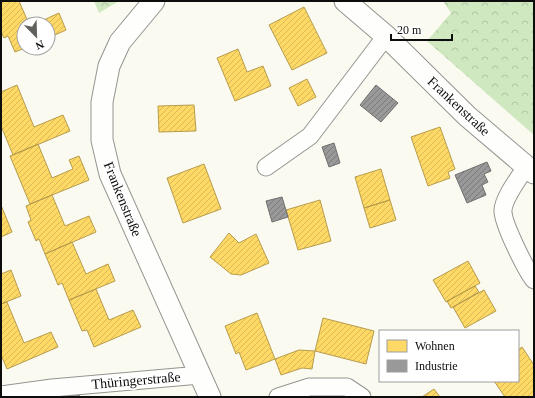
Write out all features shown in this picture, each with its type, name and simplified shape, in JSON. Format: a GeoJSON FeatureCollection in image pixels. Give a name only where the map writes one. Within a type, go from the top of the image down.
{"type":"FeatureCollection","features":[{"type":"Feature","properties":{"kind":"street","name":"Frankenstraße"},"geometry":{"type":"LineString","coordinates":[[154,1],[120,42],[109,66],[102,102],[102,140],[110,174],[210,397]]}},
{"type":"Feature","properties":{"kind":"street","name":"Frankenstraße"},"geometry":{"type":"LineString","coordinates":[[344,1],[386,36],[467,116],[530,170]]}},
{"type":"Feature","properties":{"kind":"street"},"geometry":{"type":"LineString","coordinates":[[266,167],[310,136],[386,36]]}},
{"type":"Feature","properties":{"kind":"street"},"geometry":{"type":"LineString","coordinates":[[530,170],[510,190],[503,210],[507,227],[527,271],[534,280]]}},
{"type":"Feature","properties":{"kind":"street","name":"Thüringerstraße"},"geometry":{"type":"LineString","coordinates":[[1,395],[52,388],[200,375]]}},
{"type":"Feature","properties":{"kind":"street"},"geometry":{"type":"LineString","coordinates":[[278,397],[309,387],[347,387],[362,397]]}},
{"type":"Feature","properties":{"kind":"green space"},"geometry":{"type":"Polygon","coordinates":[[[94,1],[119,1],[99,13],[94,1]]]}},
{"type":"Feature","properties":{"kind":"green space"},"geometry":{"type":"Polygon","coordinates":[[[443,1],[534,1],[534,135],[427,41],[451,13],[443,1]]]}},
{"type":"Feature","properties":{"kind":"building: Wohnen"},"geometry":{"type":"Polygon","coordinates":[[[1,1],[19,1],[26,16],[16,16],[16,52],[8,36],[4,38],[1,32],[1,1]]]}},
{"type":"Feature","properties":{"kind":"building: Wohnen"},"geometry":{"type":"Polygon","coordinates":[[[304,7],[327,53],[292,70],[269,25],[304,7]]]}},
{"type":"Feature","properties":{"kind":"building: Wohnen"},"geometry":{"type":"Polygon","coordinates":[[[59,13],[66,30],[56,34],[56,16],[52,16],[59,13]]]}},
{"type":"Feature","properties":{"kind":"building: Wohnen"},"geometry":{"type":"Polygon","coordinates":[[[238,49],[247,72],[263,66],[271,86],[235,101],[217,58],[238,49]]]}},
{"type":"Feature","properties":{"kind":"building: Wohnen"},"geometry":{"type":"Polygon","coordinates":[[[307,79],[316,97],[298,106],[289,88],[307,79]]]}},
{"type":"Feature","properties":{"kind":"building: Wohnen"},"geometry":{"type":"Polygon","coordinates":[[[17,85],[34,127],[63,115],[70,131],[13,155],[1,126],[1,92],[17,85]]]}},
{"type":"Feature","properties":{"kind":"building: Wohnen"},"geometry":{"type":"Polygon","coordinates":[[[194,105],[196,131],[159,132],[158,106],[194,105]]]}},
{"type":"Feature","properties":{"kind":"building: Wohnen"},"geometry":{"type":"Polygon","coordinates":[[[440,127],[455,169],[448,172],[450,178],[428,186],[411,137],[440,127]]]}},
{"type":"Feature","properties":{"kind":"building: Wohnen"},"geometry":{"type":"Polygon","coordinates":[[[38,144],[52,178],[73,169],[69,160],[79,156],[89,180],[30,204],[10,156],[38,144]]]}},
{"type":"Feature","properties":{"kind":"building: Wohnen"},"geometry":{"type":"Polygon","coordinates":[[[204,164],[221,209],[183,223],[167,178],[204,164]]]}},
{"type":"Feature","properties":{"kind":"building: Wohnen"},"geometry":{"type":"Polygon","coordinates":[[[381,169],[390,200],[364,208],[355,177],[381,169]]]}},
{"type":"Feature","properties":{"kind":"building: Wohnen"},"geometry":{"type":"Polygon","coordinates":[[[52,195],[65,226],[89,216],[96,232],[45,254],[39,239],[36,241],[28,222],[31,220],[26,206],[52,195]]]}},
{"type":"Feature","properties":{"kind":"building: Wohnen"},"geometry":{"type":"Polygon","coordinates":[[[320,200],[331,241],[298,250],[286,210],[320,200]]]}},
{"type":"Feature","properties":{"kind":"building: Wohnen"},"geometry":{"type":"Polygon","coordinates":[[[390,200],[396,220],[370,228],[364,208],[390,200]]]}},
{"type":"Feature","properties":{"kind":"building: Wohnen"},"geometry":{"type":"Polygon","coordinates":[[[1,205],[12,232],[1,237],[1,205]]]}},
{"type":"Feature","properties":{"kind":"building: Wohnen"},"geometry":{"type":"Polygon","coordinates":[[[229,233],[239,243],[256,234],[269,263],[241,275],[231,274],[210,257],[229,233]]]}},
{"type":"Feature","properties":{"kind":"building: Wohnen"},"geometry":{"type":"Polygon","coordinates":[[[72,242],[86,274],[108,264],[115,281],[69,300],[62,283],[58,285],[45,254],[72,242]]]}},
{"type":"Feature","properties":{"kind":"building: Wohnen"},"geometry":{"type":"Polygon","coordinates":[[[468,261],[480,283],[446,302],[433,280],[468,261]]]}},
{"type":"Feature","properties":{"kind":"building: Wohnen"},"geometry":{"type":"Polygon","coordinates":[[[11,270],[21,296],[1,304],[1,274],[11,270]]]}},
{"type":"Feature","properties":{"kind":"building: Wohnen"},"geometry":{"type":"Polygon","coordinates":[[[475,286],[479,292],[451,308],[447,301],[475,286]]]}},
{"type":"Feature","properties":{"kind":"building: Wohnen"},"geometry":{"type":"Polygon","coordinates":[[[96,289],[109,320],[133,310],[141,327],[94,347],[87,330],[82,331],[69,300],[96,289]]]}},
{"type":"Feature","properties":{"kind":"building: Wohnen"},"geometry":{"type":"Polygon","coordinates":[[[484,290],[496,311],[465,328],[453,307],[484,290]]]}},
{"type":"Feature","properties":{"kind":"building: Wohnen"},"geometry":{"type":"Polygon","coordinates":[[[7,302],[24,343],[51,332],[58,347],[7,369],[1,355],[1,304],[7,302]]]}},
{"type":"Feature","properties":{"kind":"building: Wohnen"},"geometry":{"type":"Polygon","coordinates":[[[257,313],[275,359],[246,370],[239,352],[236,354],[225,326],[257,313]]]}},
{"type":"Feature","properties":{"kind":"building: Wohnen"},"geometry":{"type":"Polygon","coordinates":[[[323,318],[374,331],[366,364],[315,351],[323,318]]]}},
{"type":"Feature","properties":{"kind":"building: Wohnen"},"geometry":{"type":"Polygon","coordinates":[[[522,347],[534,365],[534,397],[505,397],[495,382],[519,382],[519,349],[522,347]]]}},
{"type":"Feature","properties":{"kind":"building: Wohnen"},"geometry":{"type":"Polygon","coordinates":[[[299,350],[315,351],[312,369],[302,368],[281,375],[275,359],[299,350]]]}},
{"type":"Feature","properties":{"kind":"building: Wohnen"},"geometry":{"type":"Polygon","coordinates":[[[434,389],[440,397],[422,397],[434,389]]]}},
{"type":"Feature","properties":{"kind":"building: Industrie"},"geometry":{"type":"Polygon","coordinates":[[[376,85],[398,103],[381,122],[360,105],[376,85]]]}},
{"type":"Feature","properties":{"kind":"building: Industrie"},"geometry":{"type":"Polygon","coordinates":[[[334,143],[340,163],[329,167],[322,147],[334,143]]]}},
{"type":"Feature","properties":{"kind":"building: Industrie"},"geometry":{"type":"Polygon","coordinates":[[[487,162],[491,171],[484,174],[488,182],[482,185],[486,195],[467,203],[455,175],[487,162]]]}},
{"type":"Feature","properties":{"kind":"building: Industrie"},"geometry":{"type":"Polygon","coordinates":[[[282,197],[288,217],[272,222],[266,201],[282,197]]]}},
{"type":"Feature","properties":{"kind":"building: Industrie"},"geometry":{"type":"Polygon","coordinates":[[[78,393],[80,397],[66,397],[78,393]]]}}]}
